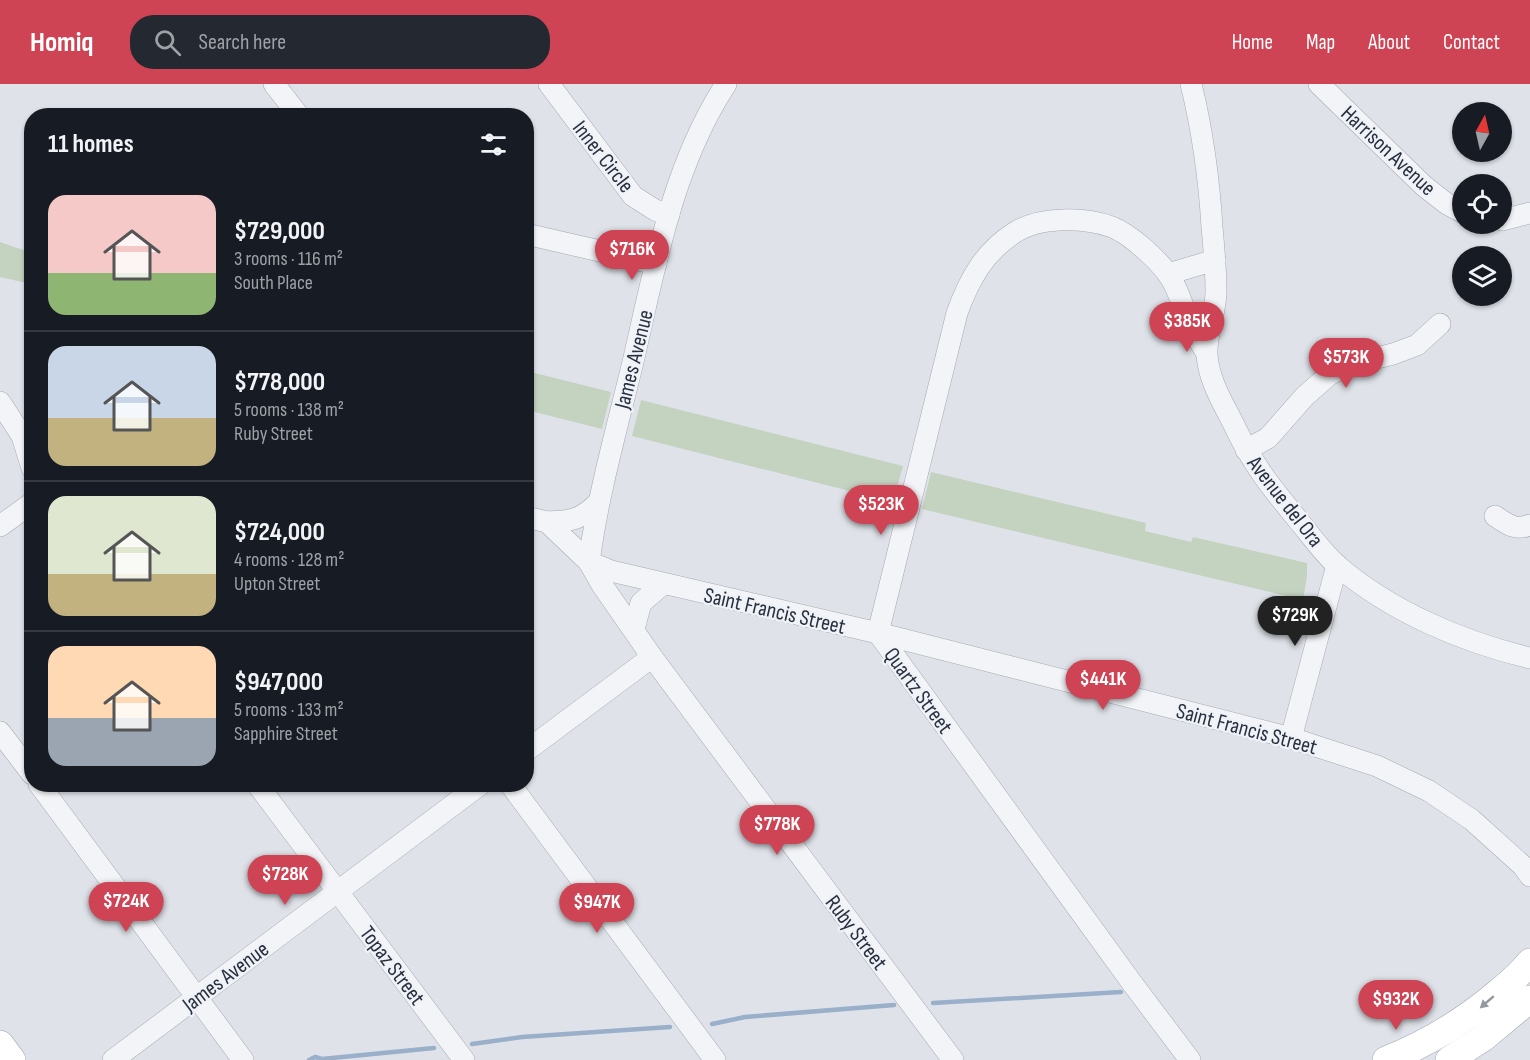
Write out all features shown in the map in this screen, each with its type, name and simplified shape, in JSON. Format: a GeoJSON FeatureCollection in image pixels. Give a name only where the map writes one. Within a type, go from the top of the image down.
{"type":"FeatureCollection","features":[{"type":"Feature","properties":{"kind":"main road"},"geometry":{"type":"LineString","coordinates":[[1386,1060],[1428,1052],[1523,971],[1530,962]]}},
{"type":"Feature","properties":{"kind":"main road"},"geometry":{"type":"LineString","coordinates":[[1449,1060],[1483,1038],[1530,999]]}},
{"type":"Feature","properties":{"kind":"main road"},"geometry":{"type":"LineString","coordinates":[[0,1044],[12,1060]]}},
{"type":"Feature","properties":{"kind":"street"},"geometry":{"type":"LineString","coordinates":[[274,84],[293,108]]}},
{"type":"Feature","properties":{"kind":"street","name":"Inner Circle"},"geometry":{"type":"LineString","coordinates":[[549,84],[633,196],[655,210],[669,215]]}},
{"type":"Feature","properties":{"kind":"street","name":"James Avenue"},"geometry":{"type":"LineString","coordinates":[[589,562],[599,502],[669,215],[685,163],[712,107],[726,84]]}},
{"type":"Feature","properties":{"kind":"street","name":"Avenue del Ora"},"geometry":{"type":"LineString","coordinates":[[1191,84],[1208,167],[1215,260],[1216,293],[1206,352],[1216,389],[1246,450],[1262,477],[1337,565],[1393,603],[1443,629],[1530,658]]}},
{"type":"Feature","properties":{"kind":"street","name":"Harrison Avenue"},"geometry":{"type":"LineString","coordinates":[[1319,84],[1424,186],[1452,207]]}},
{"type":"Feature","properties":{"kind":"street"},"geometry":{"type":"LineString","coordinates":[[1512,218],[1530,213]]}},
{"type":"Feature","properties":{"kind":"street","name":"Quartz Street"},"geometry":{"type":"LineString","coordinates":[[1190,1060],[878,633],[957,313],[967,286],[979,265],[1000,244],[1017,231],[1061,220],[1085,221],[1114,228],[1145,249],[1168,274],[1195,334],[1206,352]]}},
{"type":"Feature","properties":{"kind":"street"},"geometry":{"type":"LineString","coordinates":[[534,236],[656,264]]}},
{"type":"Feature","properties":{"kind":"street"},"geometry":{"type":"LineString","coordinates":[[1168,274],[1215,260]]}},
{"type":"Feature","properties":{"kind":"street"},"geometry":{"type":"LineString","coordinates":[[1246,450],[1268,438],[1305,396],[1329,375],[1348,365],[1393,354],[1417,345],[1440,324]]}},
{"type":"Feature","properties":{"kind":"street"},"geometry":{"type":"LineString","coordinates":[[0,402],[24,442]]}},
{"type":"Feature","properties":{"kind":"street"},"geometry":{"type":"LineString","coordinates":[[537,519],[567,521],[584,516],[599,502]]}},
{"type":"Feature","properties":{"kind":"street"},"geometry":{"type":"LineString","coordinates":[[0,526],[24,509]]}},
{"type":"Feature","properties":{"kind":"street"},"geometry":{"type":"LineString","coordinates":[[1495,516],[1512,528],[1530,525]]}},
{"type":"Feature","properties":{"kind":"street","name":"Saint Francis Street"},"geometry":{"type":"LineString","coordinates":[[537,519],[589,562],[611,571],[878,633],[1291,738],[1377,765],[1429,791],[1472,820],[1523,866],[1530,876]]}},
{"type":"Feature","properties":{"kind":"street","name":"Ruby Street"},"geometry":{"type":"LineString","coordinates":[[589,562],[602,585],[652,657],[953,1060]]}},
{"type":"Feature","properties":{"kind":"street"},"geometry":{"type":"LineString","coordinates":[[1291,738],[1337,565]]}},
{"type":"Feature","properties":{"kind":"street"},"geometry":{"type":"LineString","coordinates":[[634,629],[641,603],[663,584]]}},
{"type":"Feature","properties":{"kind":"street"},"geometry":{"type":"LineString","coordinates":[[534,745],[652,657]]}},
{"type":"Feature","properties":{"kind":"street"},"geometry":{"type":"LineString","coordinates":[[0,732],[24,764]]}},
{"type":"Feature","properties":{"kind":"street"},"geometry":{"type":"LineString","coordinates":[[45,792],[243,1060]]}},
{"type":"Feature","properties":{"kind":"street","name":"Topaz Street"},"geometry":{"type":"LineString","coordinates":[[263,792],[464,1060]]}},
{"type":"Feature","properties":{"kind":"street","name":"James Avenue"},"geometry":{"type":"LineString","coordinates":[[113,1060],[470,792]]}},
{"type":"Feature","properties":{"kind":"street"},"geometry":{"type":"LineString","coordinates":[[516,792],[715,1060]]}},
{"type":"Feature","properties":{"kind":"green space"},"geometry":{"type":"Polygon","coordinates":[[[0,242],[24,250],[24,282],[0,277],[0,242]]]}},
{"type":"Feature","properties":{"kind":"green space"},"geometry":{"type":"Polygon","coordinates":[[[534,373],[611,392],[602,429],[534,412],[534,373]]]}},
{"type":"Feature","properties":{"kind":"green space"},"geometry":{"type":"Polygon","coordinates":[[[641,400],[903,466],[893,502],[632,436],[641,400]]]}},
{"type":"Feature","properties":{"kind":"green space"},"geometry":{"type":"Polygon","coordinates":[[[931,472],[1146,523],[1145,531],[1191,542],[1193,537],[1307,563],[1303,600],[922,509],[931,472]]]}},
{"type":"Feature","properties":{"kind":"waterway"},"geometry":{"type":"LineString","coordinates":[[933,1003],[1121,992]]}},
{"type":"Feature","properties":{"kind":"waterway"},"geometry":{"type":"LineString","coordinates":[[712,1024],[745,1017],[894,1005]]}},
{"type":"Feature","properties":{"kind":"waterway"},"geometry":{"type":"LineString","coordinates":[[472,1044],[522,1037],[670,1027]]}},
{"type":"Feature","properties":{"kind":"waterway"},"geometry":{"type":"LineString","coordinates":[[309,1060],[315,1057],[322,1059],[434,1048]]}}]}
